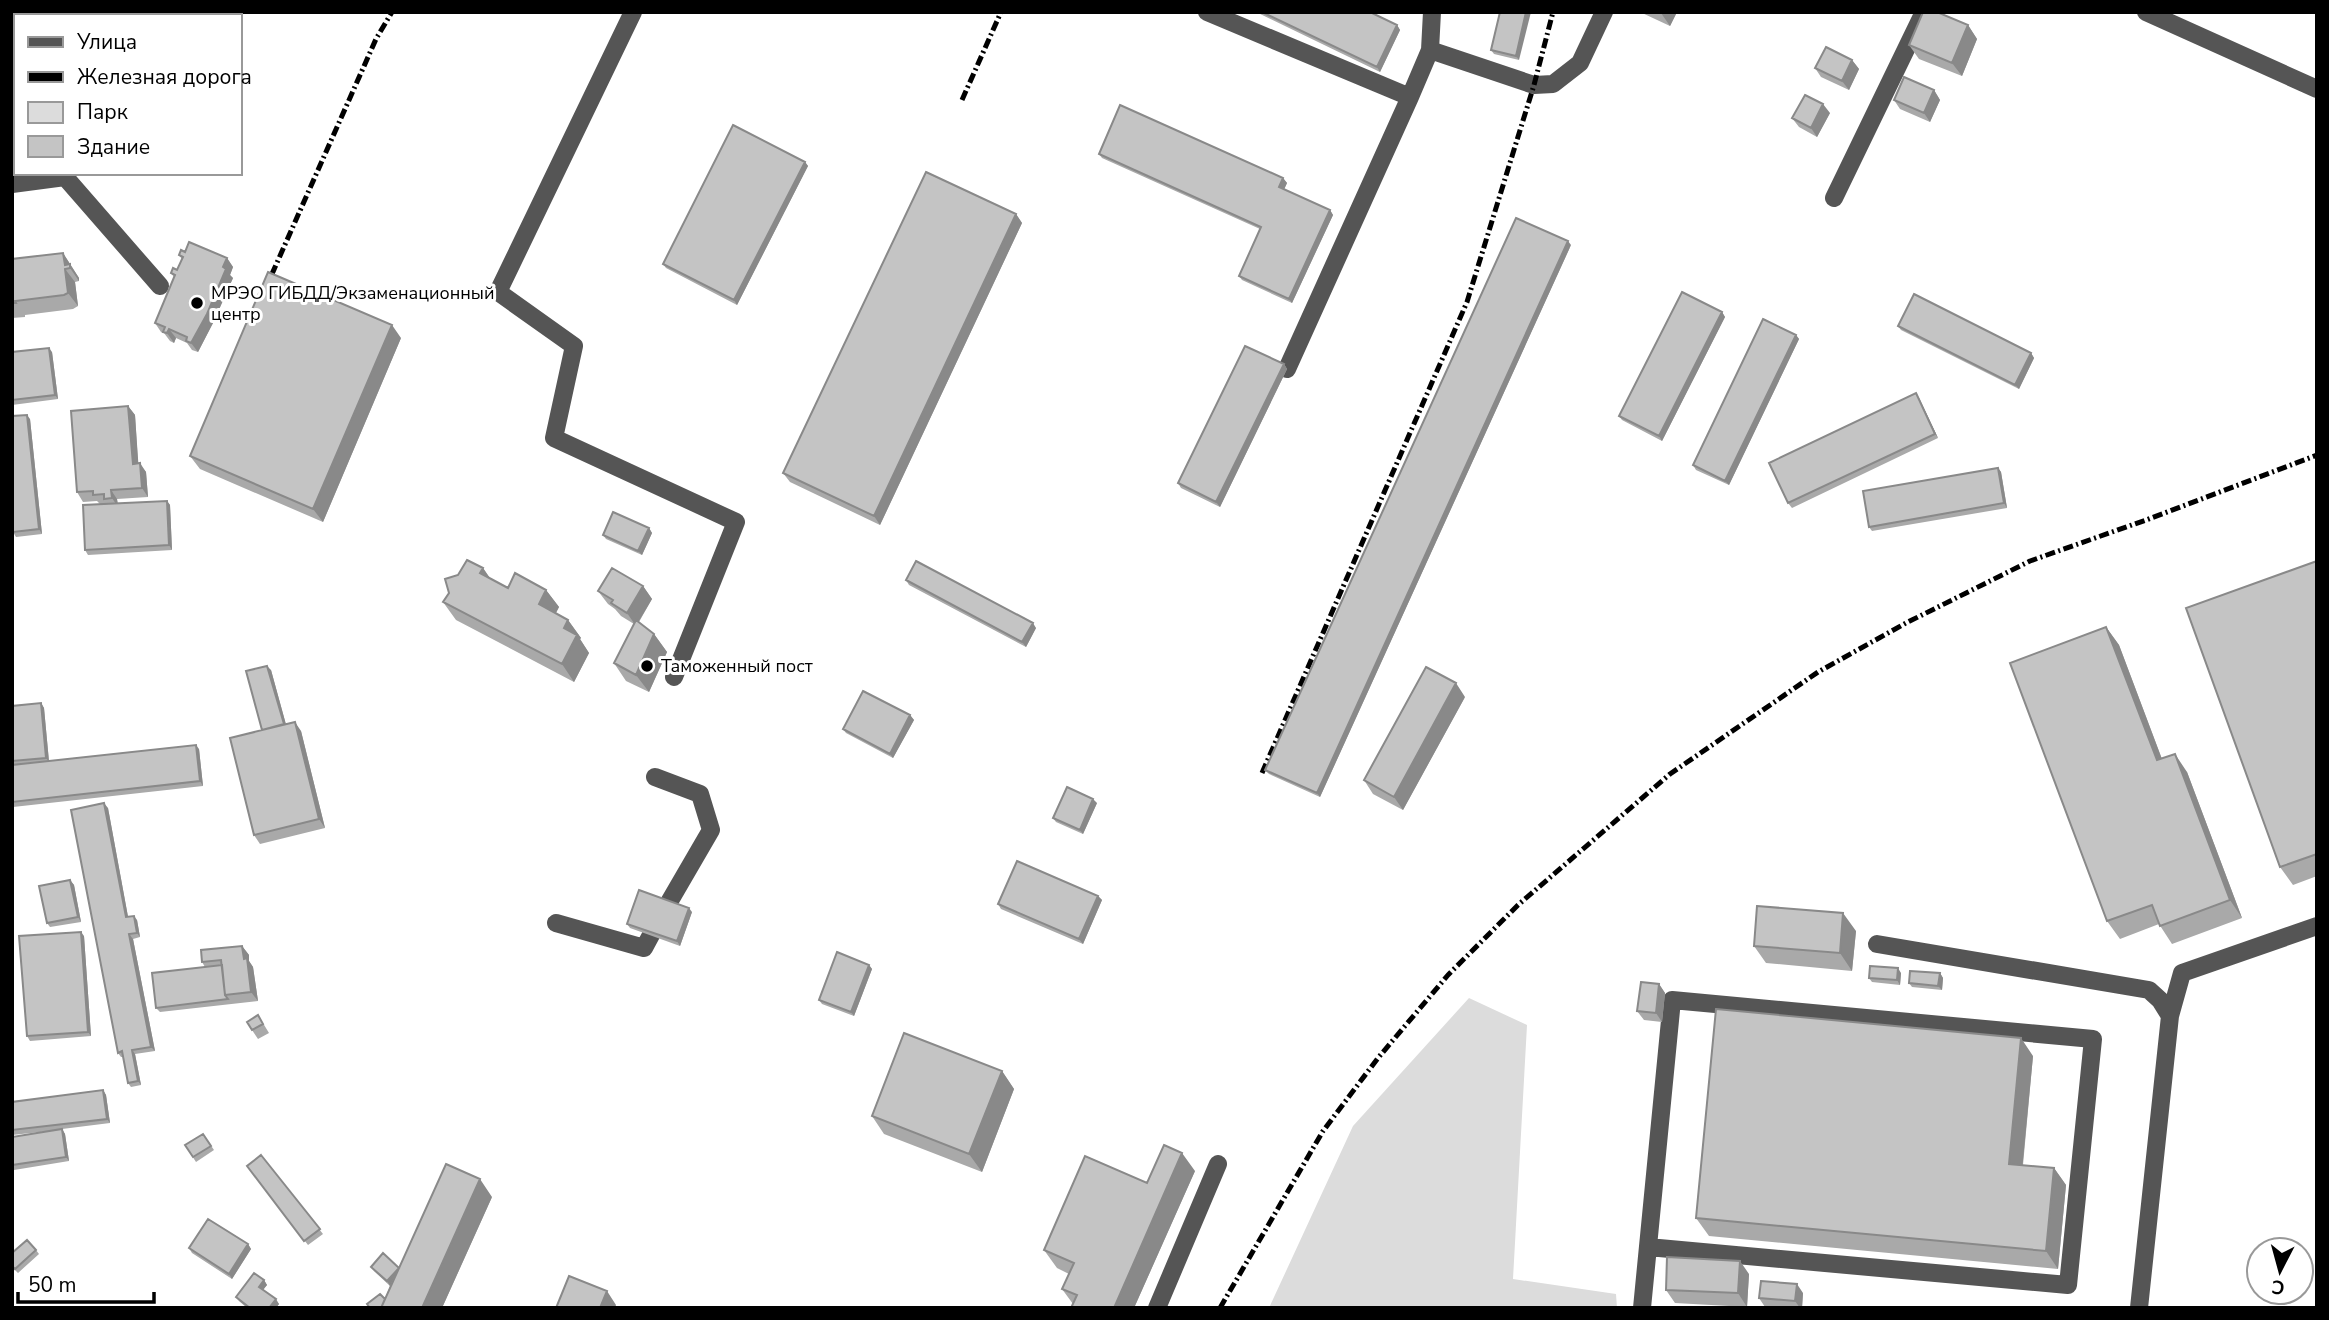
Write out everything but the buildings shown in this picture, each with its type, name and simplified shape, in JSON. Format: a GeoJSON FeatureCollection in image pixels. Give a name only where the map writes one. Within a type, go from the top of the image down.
{"type":"FeatureCollection","features":[{"type":"Feature","properties":{"kind":"street"},"geometry":{"type":"LineString","coordinates":[[633,12],[498,292],[574,346],[554,438],[736,522],[674,677]]}},
{"type":"Feature","properties":{"kind":"street"},"geometry":{"type":"LineString","coordinates":[[1207,12],[1410,97]]}},
{"type":"Feature","properties":{"kind":"street"},"geometry":{"type":"LineString","coordinates":[[1287,369],[1430,50],[1432,12]]}},
{"type":"Feature","properties":{"kind":"street"},"geometry":{"type":"LineString","coordinates":[[1430,50],[1534,85],[1553,84],[1580,63],[1604,12]]}},
{"type":"Feature","properties":{"kind":"street"},"geometry":{"type":"LineString","coordinates":[[1834,198],[1924,12]]}},
{"type":"Feature","properties":{"kind":"street"},"geometry":{"type":"LineString","coordinates":[[2146,12],[2317,89]]}},
{"type":"Feature","properties":{"kind":"street"},"geometry":{"type":"LineString","coordinates":[[12,184],[65,177],[160,286]]}},
{"type":"Feature","properties":{"kind":"street"},"geometry":{"type":"LineString","coordinates":[[656,777],[700,794],[710,830],[668,904]]}},
{"type":"Feature","properties":{"kind":"street"},"geometry":{"type":"LineString","coordinates":[[556,923],[644,948],[651,935]]}},
{"type":"Feature","properties":{"kind":"street"},"geometry":{"type":"LineString","coordinates":[[2139,1308],[2170,1016],[2182,972],[2317,926]]}},
{"type":"Feature","properties":{"kind":"street"},"geometry":{"type":"LineString","coordinates":[[1877,944],[2149,990],[2160,1000],[2170,1016]]}},
{"type":"Feature","properties":{"kind":"street"},"geometry":{"type":"LineString","coordinates":[[1642,1308],[1672,1000],[2093,1039],[2068,1285],[1648,1247]]}},
{"type":"Feature","properties":{"kind":"street"},"geometry":{"type":"LineString","coordinates":[[1157,1308],[1219,1164]]}},
{"type":"Feature","properties":{"kind":"green space"},"geometry":{"type":"Polygon","coordinates":[[[1469,998],[1527,1025],[1513,1279],[1616,1294],[1617,1308],[1269,1308],[1353,1126],[1469,998]]]}},
{"type":"Feature","properties":{"kind":"railway"},"geometry":{"type":"LineString","coordinates":[[264,292],[376,39],[392,12]]}},
{"type":"Feature","properties":{"kind":"railway"},"geometry":{"type":"LineString","coordinates":[[962,100],[1001,12]]}},
{"type":"Feature","properties":{"kind":"railway"},"geometry":{"type":"LineString","coordinates":[[1262,773],[1467,302],[1534,85],[1553,12]]}},
{"type":"Feature","properties":{"kind":"railway"},"geometry":{"type":"LineString","coordinates":[[1220,1308],[1323,1131],[1378,1058],[1448,975],[1518,905],[1670,774],[1818,672],[1906,623],[2030,561],[2317,455]]}},
{"type":"Feature","properties":{"kind":"place","name":"МРЭО ГИБДД/Экзаменационный центр"},"geometry":{"type":"Point","coordinates":[197,303]}},
{"type":"Feature","properties":{"kind":"place","name":"Таможенный пост"},"geometry":{"type":"Point","coordinates":[647,666]}}]}
